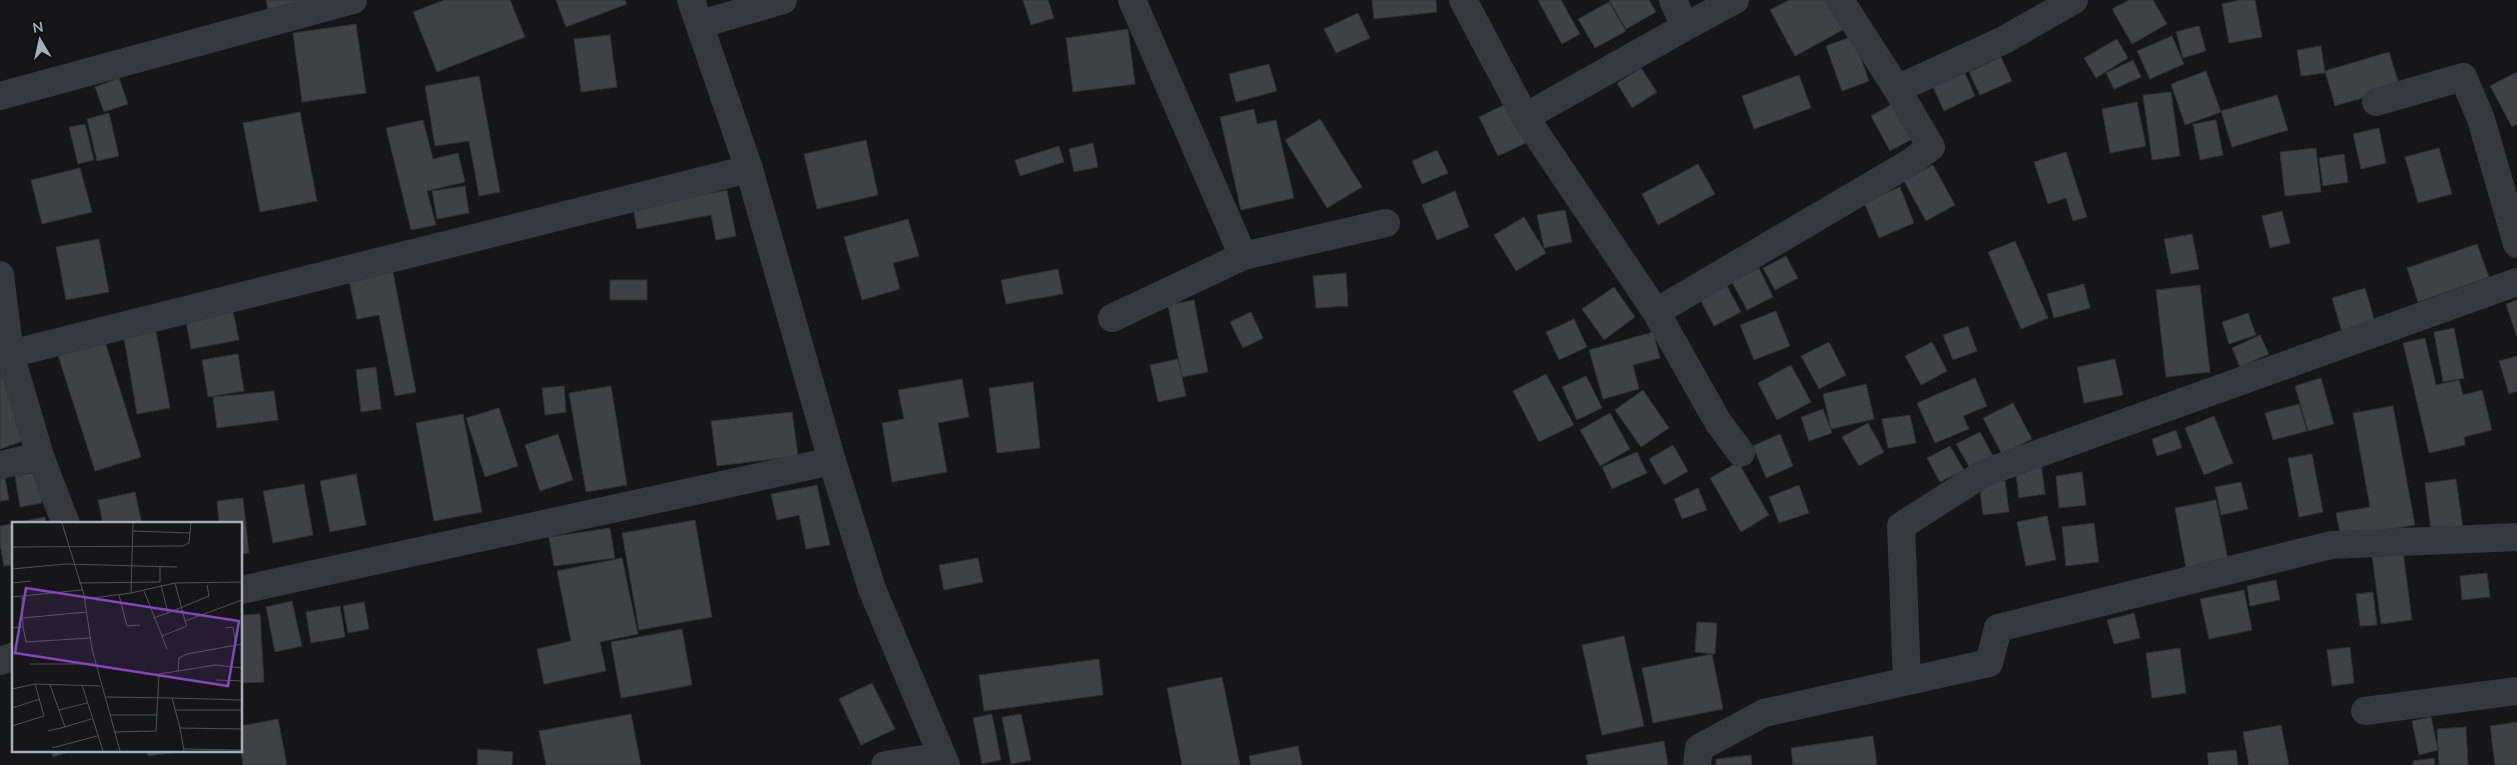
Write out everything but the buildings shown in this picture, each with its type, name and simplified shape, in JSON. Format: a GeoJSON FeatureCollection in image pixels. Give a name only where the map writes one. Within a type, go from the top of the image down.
{"type":"FeatureCollection","features":[{"type":"Feature","properties":{"kind":"street"},"geometry":{"type":"LineString","coordinates":[[0,96],[353,0]]}},
{"type":"Feature","properties":{"kind":"street"},"geometry":{"type":"LineString","coordinates":[[783,0],[696,12],[749,169],[832,460],[872,589],[944,761],[885,765]]}},
{"type":"Feature","properties":{"kind":"street"},"geometry":{"type":"LineString","coordinates":[[1132,0],[1243,256]]}},
{"type":"Feature","properties":{"kind":"street"},"geometry":{"type":"LineString","coordinates":[[1464,0],[1526,117],[1656,312],[1718,422],[1741,453]]}},
{"type":"Feature","properties":{"kind":"street"},"geometry":{"type":"LineString","coordinates":[[1673,0],[1685,27]]}},
{"type":"Feature","properties":{"kind":"street"},"geometry":{"type":"LineString","coordinates":[[1526,117],[1735,0]]}},
{"type":"Feature","properties":{"kind":"street"},"geometry":{"type":"LineString","coordinates":[[1656,312],[1911,162],[1932,147],[1840,0]]}},
{"type":"Feature","properties":{"kind":"street"},"geometry":{"type":"LineString","coordinates":[[1897,89],[2004,40],[2074,0]]}},
{"type":"Feature","properties":{"kind":"street"},"geometry":{"type":"LineString","coordinates":[[2376,102],[2463,77],[2481,119],[2517,244]]}},
{"type":"Feature","properties":{"kind":"street"},"geometry":{"type":"LineString","coordinates":[[10,354],[749,169]]}},
{"type":"Feature","properties":{"kind":"street"},"geometry":{"type":"LineString","coordinates":[[1112,318],[1243,256],[1386,222]]}},
{"type":"Feature","properties":{"kind":"street"},"geometry":{"type":"LineString","coordinates":[[1907,681],[1901,526],[1984,473],[2517,282]]}},
{"type":"Feature","properties":{"kind":"street"},"geometry":{"type":"LineString","coordinates":[[1,285],[10,354],[40,456],[65,522]]}},
{"type":"Feature","properties":{"kind":"street"},"geometry":{"type":"LineString","coordinates":[[0,465],[40,456]]}},
{"type":"Feature","properties":{"kind":"street"},"geometry":{"type":"LineString","coordinates":[[242,590],[832,460]]}},
{"type":"Feature","properties":{"kind":"street"},"geometry":{"type":"LineString","coordinates":[[1697,765],[1699,748],[1764,713],[1989,663],[1998,628],[2330,545],[2517,536]]}},
{"type":"Feature","properties":{"kind":"street"},"geometry":{"type":"LineString","coordinates":[[0,661],[12,657]]}},
{"type":"Feature","properties":{"kind":"street"},"geometry":{"type":"LineString","coordinates":[[2365,711],[2517,692]]}}]}
